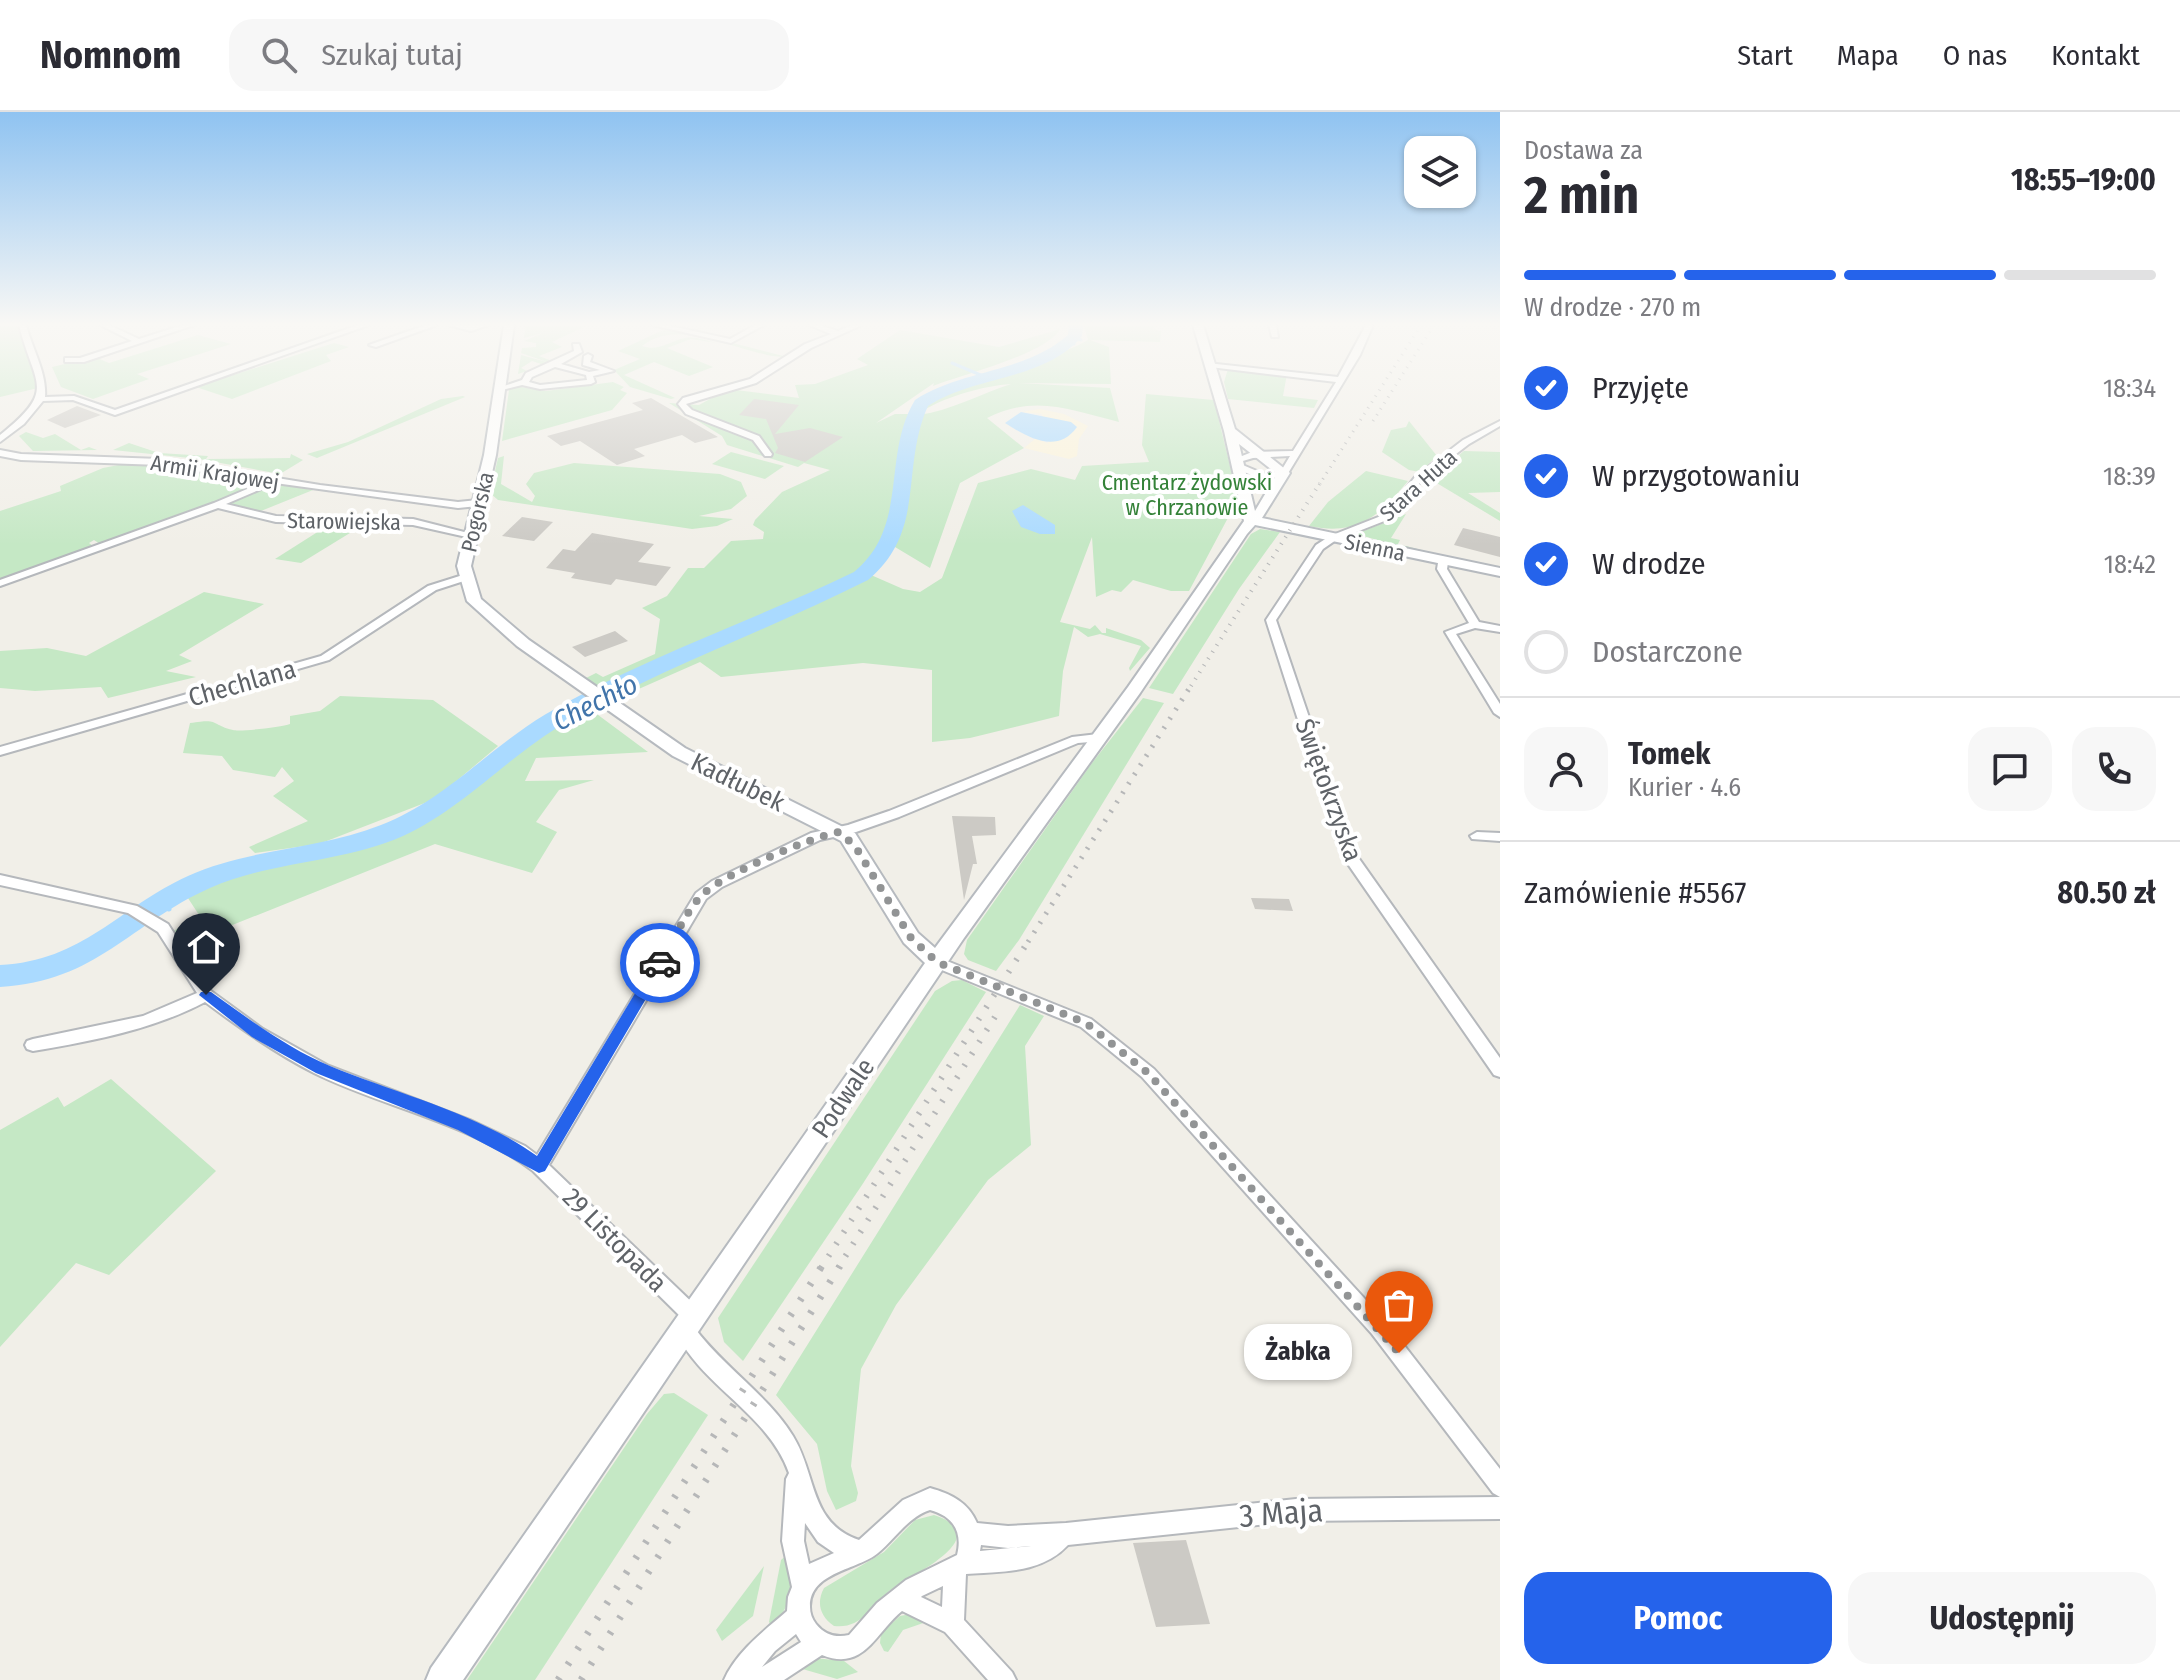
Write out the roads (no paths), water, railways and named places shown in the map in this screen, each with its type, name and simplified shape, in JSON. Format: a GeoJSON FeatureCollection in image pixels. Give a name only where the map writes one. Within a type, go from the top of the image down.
{"type":"FeatureCollection","features":[{"type":"Feature","properties":{"kind":"street"},"geometry":{"type":"LineString","coordinates":[[0,439],[27,418],[42,399],[68,398]]}},
{"type":"Feature","properties":{"kind":"street"},"geometry":{"type":"LineString","coordinates":[[74,398],[115,413],[158,398]]}},
{"type":"Feature","properties":{"kind":"street","name":"Pogorska"},"geometry":{"type":"LineString","coordinates":[[500,398],[464,566],[474,601],[489,617],[610,707]]}},
{"type":"Feature","properties":{"kind":"street"},"geometry":{"type":"LineString","coordinates":[[686,398],[688,401],[682,404],[683,408],[756,438],[768,454]]}},
{"type":"Feature","properties":{"kind":"street"},"geometry":{"type":"LineString","coordinates":[[1220,398],[1250,520]]}},
{"type":"Feature","properties":{"kind":"street"},"geometry":{"type":"LineString","coordinates":[[1237,463],[1263,477],[1284,473],[1329,398]]}},
{"type":"Feature","properties":{"kind":"street","name":"Stara Huta"},"geometry":{"type":"LineString","coordinates":[[1333,538],[1389,516],[1418,479],[1466,442],[1500,423]]}},
{"type":"Feature","properties":{"kind":"street"},"geometry":{"type":"LineString","coordinates":[[1230,431],[1284,473]]}},
{"type":"Feature","properties":{"kind":"street","name":"Armii Krajowej"},"geometry":{"type":"LineString","coordinates":[[0,453],[21,457],[143,460],[273,481],[458,505],[478,503]]}},
{"type":"Feature","properties":{"kind":"street"},"geometry":{"type":"LineString","coordinates":[[1237,463],[1264,455],[1297,453]]}},
{"type":"Feature","properties":{"kind":"street","name":"Podwale"},"geometry":{"type":"LineString","coordinates":[[443,1680],[937,962],[1250,520],[1260,513],[1284,473]]}},
{"type":"Feature","properties":{"kind":"street","name":"Starowiejska"},"geometry":{"type":"LineString","coordinates":[[0,583],[217,505],[273,481]]}},
{"type":"Feature","properties":{"kind":"street","name":"Starowiejska"},"geometry":{"type":"LineString","coordinates":[[217,505],[276,519],[413,522],[471,535]]}},
{"type":"Feature","properties":{"kind":"street","name":"Sienna"},"geometry":{"type":"LineString","coordinates":[[1250,520],[1443,563],[1500,572]]}},
{"type":"Feature","properties":{"kind":"street","name":"Świętokrzyska"},"geometry":{"type":"LineString","coordinates":[[1333,538],[1310,559],[1271,620],[1348,854],[1500,1071]]}},
{"type":"Feature","properties":{"kind":"street"},"geometry":{"type":"LineString","coordinates":[[1443,563],[1442,569],[1475,625]]}},
{"type":"Feature","properties":{"kind":"street","name":"Chechlana"},"geometry":{"type":"LineString","coordinates":[[0,751],[325,658],[357,640],[432,588],[466,577]]}},
{"type":"Feature","properties":{"kind":"street"},"geometry":{"type":"LineString","coordinates":[[1500,629],[1475,625],[1450,632],[1500,713]]}},
{"type":"Feature","properties":{"kind":"street","name":"Kadłubek"},"geometry":{"type":"LineString","coordinates":[[610,707],[693,761],[839,832],[855,846],[911,938],[937,962],[1086,1023],[1148,1073],[1379,1328],[1500,1486]]}},
{"type":"Feature","properties":{"kind":"street"},"geometry":{"type":"LineString","coordinates":[[539,1166],[701,896],[717,884],[816,836],[839,832],[1067,743],[1098,738]]}},
{"type":"Feature","properties":{"kind":"street"},"geometry":{"type":"LineString","coordinates":[[1477,836],[1500,837]]}},
{"type":"Feature","properties":{"kind":"street","name":"29 Listopada"},"geometry":{"type":"LineString","coordinates":[[0,880],[132,909],[151,918],[165,930],[206,995],[257,1033],[321,1069],[464,1125],[519,1151],[539,1166],[690,1324],[785,1441],[811,1516],[825,1537],[862,1552]]}},
{"type":"Feature","properties":{"kind":"street"},"geometry":{"type":"LineString","coordinates":[[33,1045],[129,1024],[190,1005],[206,995]]}},
{"type":"Feature","properties":{"kind":"street","name":"29 Listopada"},"geometry":{"type":"LineString","coordinates":[[797,1475],[793,1541],[803,1587],[800,1615]]}},
{"type":"Feature","properties":{"kind":"street"},"geometry":{"type":"LineString","coordinates":[[803,1587],[811,1576],[862,1552],[891,1528],[912,1504],[930,1499],[954,1507],[970,1532],[959,1567],[953,1624]]}},
{"type":"Feature","properties":{"kind":"street","name":"3 Maja"},"geometry":{"type":"LineString","coordinates":[[970,1532],[1008,1539],[1047,1532],[1063,1534],[1296,1510],[1500,1508]]}},
{"type":"Feature","properties":{"kind":"street"},"geometry":{"type":"LineString","coordinates":[[736,1680],[767,1643],[800,1615],[804,1627],[819,1644],[833,1649],[855,1646],[914,1588],[959,1567],[1025,1560],[1051,1549],[1063,1534]]}},
{"type":"Feature","properties":{"kind":"street"},"geometry":{"type":"LineString","coordinates":[[901,1599],[953,1624],[1004,1680]]}},
{"type":"Feature","properties":{"kind":"street"},"geometry":{"type":"LineString","coordinates":[[763,1680],[819,1644]]}},
{"type":"Feature","properties":{"kind":"water"},"geometry":{"type":"Polygon","coordinates":[[[1021,412],[1071,422],[1077,427],[1060,440],[1042,441],[1005,423],[1021,412]]]}},
{"type":"Feature","properties":{"kind":"water"},"geometry":{"type":"Polygon","coordinates":[[[1023,505],[1055,525],[1055,534],[1040,534],[1021,527],[1012,511],[1023,505]]]}},
{"type":"Feature","properties":{"kind":"waterway","name":"Chechło"},"geometry":{"type":"LineString","coordinates":[[0,976],[30,974],[82,956],[174,895],[222,873],[391,831],[435,807],[555,719],[630,680],[861,576],[882,557],[893,537],[908,440],[921,403],[928,398]]}},
{"type":"Feature","properties":{"kind":"waterway","name":"Chechło"},"geometry":{"type":"LineString","coordinates":[[166,901],[169,909]]}},
{"type":"Feature","properties":{"kind":"railway"},"geometry":{"type":"LineString","coordinates":[[1319,485],[1374,398]]}},
{"type":"Feature","properties":{"kind":"railway"},"geometry":{"type":"LineString","coordinates":[[1373,421],[1388,398]]}},
{"type":"Feature","properties":{"kind":"railway"},"geometry":{"type":"LineString","coordinates":[[1191,686],[1320,483]]}},
{"type":"Feature","properties":{"kind":"railway"},"geometry":{"type":"LineString","coordinates":[[1028,942],[1192,684]]}},
{"type":"Feature","properties":{"kind":"railway"},"geometry":{"type":"LineString","coordinates":[[821,1268],[1029,940]]}},
{"type":"Feature","properties":{"kind":"railway"},"geometry":{"type":"LineString","coordinates":[[838,1268],[998,1012]]}},
{"type":"Feature","properties":{"kind":"railway"},"geometry":{"type":"LineString","coordinates":[[558,1680],[822,1266]]}},
{"type":"Feature","properties":{"kind":"railway"},"geometry":{"type":"LineString","coordinates":[[581,1680],[840,1266]]}},
{"type":"Feature","properties":{"kind":"place","name":"Żabka"},"geometry":{"type":"Point","coordinates":[1399,1353]}},
{"type":"Feature","properties":{"kind":"park label","name":"Cmentarz żydowski w Chrzanowie"},"geometry":{"type":"Point","coordinates":[1187,494]}}]}
